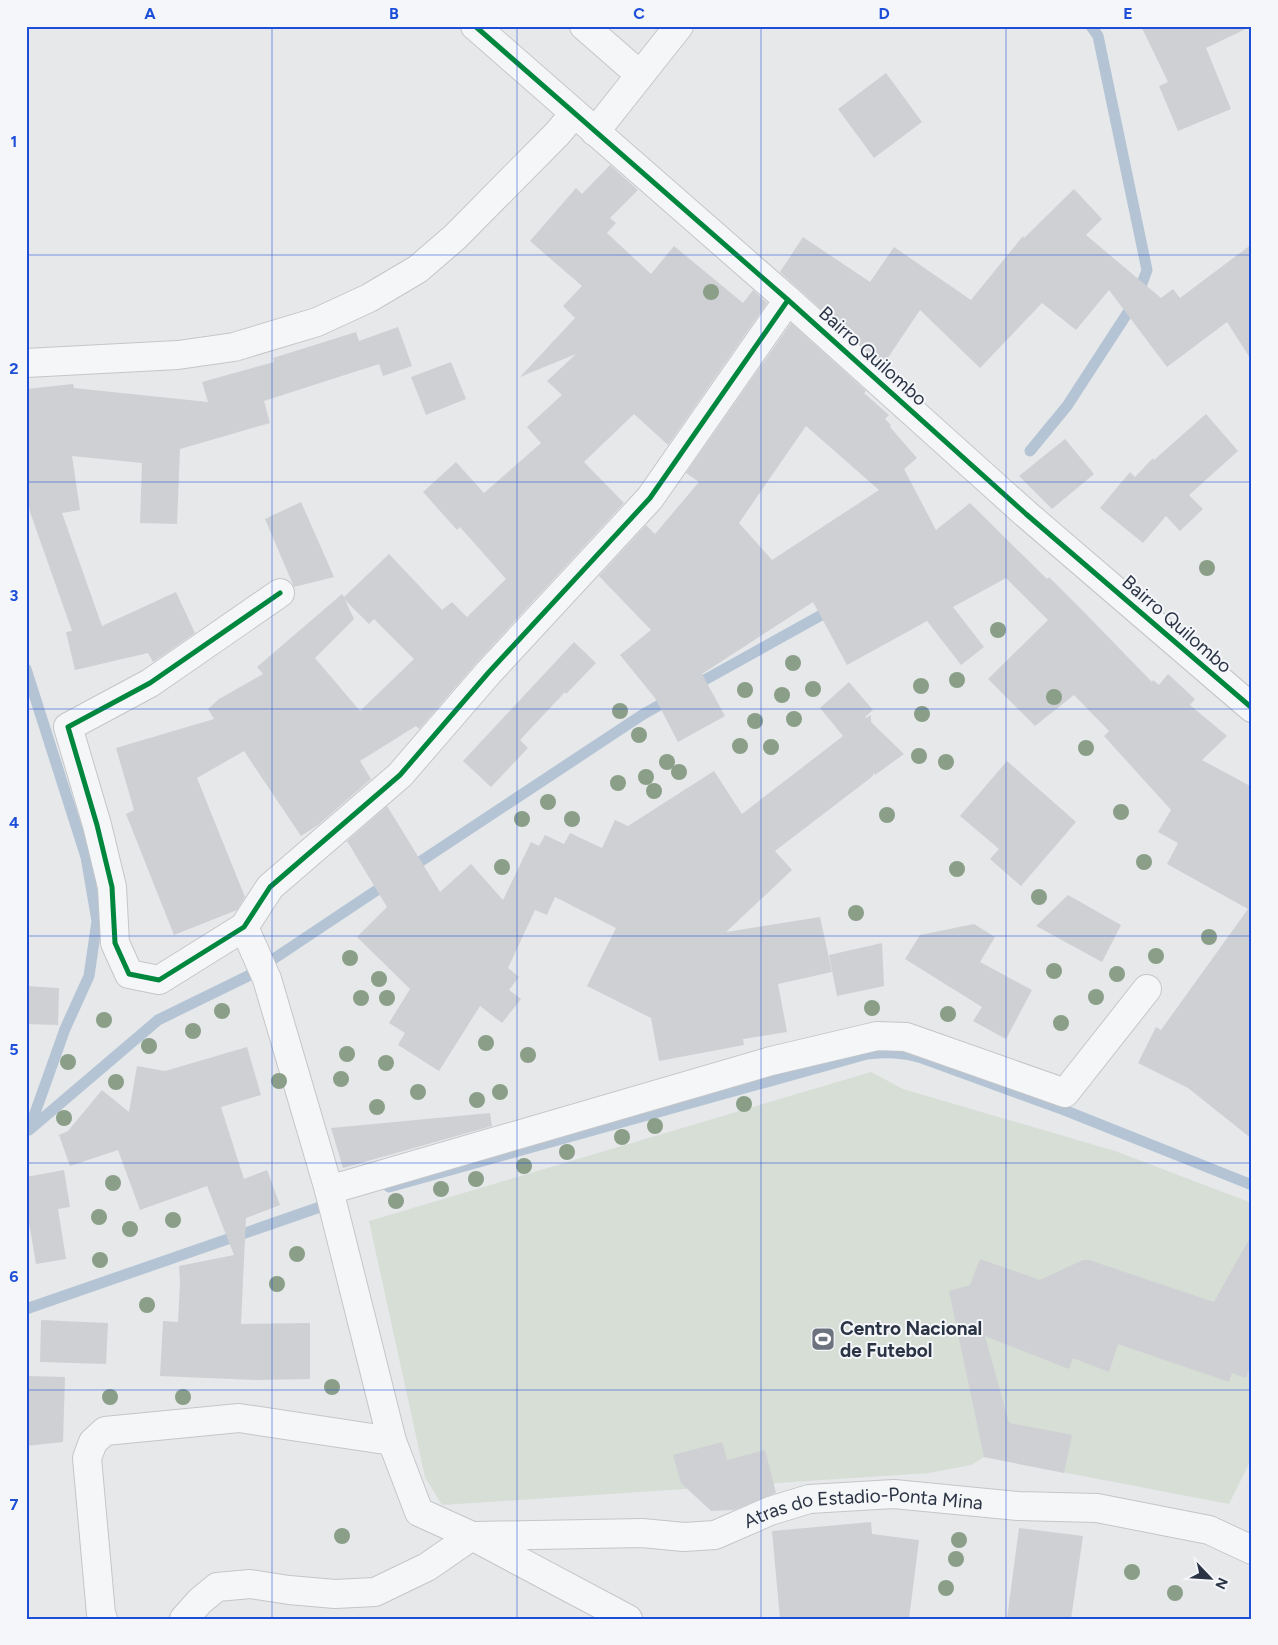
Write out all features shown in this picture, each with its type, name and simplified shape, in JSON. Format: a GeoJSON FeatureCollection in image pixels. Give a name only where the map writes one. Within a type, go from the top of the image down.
{"type":"FeatureCollection","features":[{"type":"Feature","properties":{"kind":"street","name":"Bairro Quilombo"},"geometry":{"type":"LineString","coordinates":[[475,26],[788,300],[1026,514],[1252,708]]}},
{"type":"Feature","properties":{"kind":"street"},"geometry":{"type":"LineString","coordinates":[[584,26],[640,75]]}},
{"type":"Feature","properties":{"kind":"street"},"geometry":{"type":"LineString","coordinates":[[596,132],[679,26]]}},
{"type":"Feature","properties":{"kind":"street"},"geometry":{"type":"LineString","coordinates":[[26,363],[168,355],[234,347],[325,318],[369,298],[418,269],[455,238],[557,134],[574,114]]}},
{"type":"Feature","properties":{"kind":"street"},"geometry":{"type":"LineString","coordinates":[[280,593],[150,684],[68,727],[97,825],[112,887],[115,943],[129,974],[159,980],[244,927],[270,887],[400,776],[489,672],[650,498],[788,300]]}},
{"type":"Feature","properties":{"kind":"street"},"geometry":{"type":"LineString","coordinates":[[244,927],[266,979],[329,1190],[392,1441],[419,1512],[472,1536],[628,1619]]}},
{"type":"Feature","properties":{"kind":"street"},"geometry":{"type":"LineString","coordinates":[[329,1190],[771,1061],[877,1036],[906,1037],[1065,1093],[1148,989]]}},
{"type":"Feature","properties":{"kind":"street"},"geometry":{"type":"LineString","coordinates":[[103,1619],[87,1458],[93,1442],[106,1431],[239,1418],[392,1441]]}},
{"type":"Feature","properties":{"kind":"street","name":"Atras do Estadio-Ponta Mina"},"geometry":{"type":"LineString","coordinates":[[472,1536],[642,1533],[684,1537],[715,1535],[770,1511],[809,1499],[894,1494],[1018,1506],[1097,1508],[1209,1530],[1252,1550]]}},
{"type":"Feature","properties":{"kind":"street"},"geometry":{"type":"LineString","coordinates":[[184,1619],[200,1601],[217,1587],[250,1584],[335,1594],[375,1592],[427,1566],[472,1536]]}},
{"type":"Feature","properties":{"kind":"shaded area","name":"Centro Nacional de Futebol"},"geometry":{"type":"Polygon","coordinates":[[[871,1072],[903,1089],[1115,1151],[1252,1203],[1252,1458],[1229,1504],[984,1457],[971,1465],[929,1473],[442,1505],[425,1477],[369,1221],[871,1072]]]}},
{"type":"Feature","properties":{"kind":"shaded area"},"geometry":{"type":"Polygon","coordinates":[[[391,1617],[391,1619],[264,1619],[264,1618],[391,1617]]]}},
{"type":"Feature","properties":{"kind":"building"},"geometry":{"type":"Polygon","coordinates":[[[1141,26],[1252,26],[1206,48],[1231,109],[1178,131],[1159,86],[1168,82],[1141,26]]]}},
{"type":"Feature","properties":{"kind":"building"},"geometry":{"type":"Polygon","coordinates":[[[886,73],[922,122],[874,158],[838,109],[886,73]]]}},
{"type":"Feature","properties":{"kind":"building"},"geometry":{"type":"Polygon","coordinates":[[[610,165],[638,190],[610,218],[616,223],[607,233],[651,274],[674,246],[743,303],[753,290],[767,303],[668,445],[634,414],[584,462],[624,503],[478,661],[419,729],[416,726],[360,761],[371,779],[318,825],[301,836],[244,751],[197,778],[245,897],[237,910],[174,935],[126,814],[134,810],[116,748],[214,719],[208,709],[219,699],[263,674],[257,667],[342,594],[344,597],[389,554],[442,610],[452,602],[467,617],[506,579],[460,527],[457,530],[423,492],[456,462],[484,493],[541,443],[527,427],[562,395],[547,381],[576,354],[520,377],[575,318],[563,306],[582,286],[530,241],[576,188],[582,194],[610,165]],[[345,600],[354,619],[315,658],[360,711],[414,659],[374,619],[369,624],[345,600]]]}},
{"type":"Feature","properties":{"kind":"building"},"geometry":{"type":"Polygon","coordinates":[[[1074,189],[1102,219],[1086,235],[1161,298],[1173,289],[1180,298],[1252,244],[1252,361],[1227,322],[1167,367],[1109,290],[1076,330],[1042,303],[980,368],[920,310],[883,365],[780,272],[803,237],[870,282],[894,247],[971,300],[1023,236],[1024,238],[1074,189]]]}},
{"type":"Feature","properties":{"kind":"building"},"geometry":{"type":"Polygon","coordinates":[[[791,323],[866,391],[864,393],[889,415],[885,419],[891,425],[890,427],[917,458],[904,469],[936,530],[970,503],[1047,579],[1049,577],[1152,682],[1153,680],[1159,685],[1168,674],[1195,699],[1190,705],[1227,736],[1202,760],[1252,787],[1252,1139],[1188,1088],[1138,1063],[1156,1027],[1161,1030],[1248,909],[1167,864],[1178,843],[1158,832],[1171,810],[1104,736],[1109,731],[1074,695],[1035,726],[988,679],[1048,620],[1006,578],[953,607],[984,647],[961,665],[927,621],[847,665],[813,602],[702,674],[725,716],[678,742],[655,698],[620,655],[651,630],[599,576],[646,525],[655,534],[699,482],[686,473],[791,323]],[[806,426],[739,523],[772,560],[879,490],[806,426]]]}},
{"type":"Feature","properties":{"kind":"building"},"geometry":{"type":"Polygon","coordinates":[[[398,327],[412,366],[383,376],[379,364],[264,401],[270,423],[180,449],[177,524],[140,523],[142,463],[72,456],[80,510],[62,513],[102,626],[176,592],[195,633],[153,662],[148,653],[75,670],[66,632],[72,631],[30,512],[26,487],[26,389],[73,384],[74,388],[208,402],[202,382],[274,362],[273,358],[356,332],[359,341],[398,327]]]}},
{"type":"Feature","properties":{"kind":"building"},"geometry":{"type":"Polygon","coordinates":[[[451,362],[466,399],[426,415],[411,377],[451,362]]]}},
{"type":"Feature","properties":{"kind":"building"},"geometry":{"type":"Polygon","coordinates":[[[1206,414],[1238,451],[1189,495],[1203,509],[1180,531],[1166,516],[1143,543],[1100,508],[1130,472],[1135,477],[1153,458],[1154,460],[1206,414]]]}},
{"type":"Feature","properties":{"kind":"building"},"geometry":{"type":"Polygon","coordinates":[[[1065,439],[1094,474],[1052,509],[1019,476],[1065,439]]]}},
{"type":"Feature","properties":{"kind":"building"},"geometry":{"type":"Polygon","coordinates":[[[301,502],[334,577],[294,587],[265,519],[301,502]]]}},
{"type":"Feature","properties":{"kind":"building"},"geometry":{"type":"Polygon","coordinates":[[[574,642],[596,663],[566,694],[565,692],[520,740],[528,748],[491,787],[463,761],[574,642]]]}},
{"type":"Feature","properties":{"kind":"building"},"geometry":{"type":"Polygon","coordinates":[[[849,682],[873,710],[865,717],[871,715],[871,722],[904,754],[875,775],[873,773],[873,776],[775,851],[792,870],[726,932],[820,917],[832,972],[778,984],[787,1032],[743,1039],[744,1045],[659,1061],[651,1018],[587,986],[616,928],[555,897],[547,915],[535,910],[508,968],[519,977],[509,990],[521,999],[502,1023],[480,1006],[439,1071],[398,1045],[405,1033],[389,1023],[410,989],[357,937],[387,907],[347,841],[387,806],[440,892],[471,864],[503,900],[531,842],[539,846],[545,835],[564,844],[570,833],[602,848],[615,820],[628,826],[714,771],[742,814],[843,736],[820,708],[849,682]]]}},
{"type":"Feature","properties":{"kind":"building"},"geometry":{"type":"Polygon","coordinates":[[[1007,761],[1076,822],[1021,886],[990,859],[999,849],[960,816],[1007,761]]]}},
{"type":"Feature","properties":{"kind":"building"},"geometry":{"type":"Polygon","coordinates":[[[1068,895],[1121,925],[1102,962],[1036,926],[1068,895]]]}},
{"type":"Feature","properties":{"kind":"building"},"geometry":{"type":"Polygon","coordinates":[[[974,924],[995,937],[980,962],[1032,990],[1006,1039],[973,1021],[982,1007],[905,959],[920,935],[974,924]]]}},
{"type":"Feature","properties":{"kind":"building"},"geometry":{"type":"Polygon","coordinates":[[[882,943],[884,986],[837,996],[829,955],[882,943]]]}},
{"type":"Feature","properties":{"kind":"building"},"geometry":{"type":"Polygon","coordinates":[[[26,986],[59,988],[58,1025],[26,1024],[26,986]]]}},
{"type":"Feature","properties":{"kind":"building"},"geometry":{"type":"Polygon","coordinates":[[[247,1047],[261,1095],[221,1107],[244,1179],[267,1170],[280,1205],[246,1218],[241,1324],[310,1323],[310,1379],[257,1380],[160,1376],[163,1321],[178,1322],[179,1266],[234,1255],[207,1186],[140,1210],[118,1150],[70,1166],[59,1135],[68,1131],[102,1090],[129,1112],[137,1066],[165,1071],[247,1047]]]}},
{"type":"Feature","properties":{"kind":"building"},"geometry":{"type":"Polygon","coordinates":[[[490,1113],[492,1126],[343,1168],[331,1128],[490,1113]]]}},
{"type":"Feature","properties":{"kind":"building"},"geometry":{"type":"Polygon","coordinates":[[[64,1170],[70,1207],[58,1209],[66,1259],[36,1264],[26,1204],[26,1177],[64,1170]]]}},
{"type":"Feature","properties":{"kind":"building"},"geometry":{"type":"Polygon","coordinates":[[[1252,1234],[1252,1361],[1246,1378],[1232,1373],[1229,1382],[1118,1344],[1109,1372],[1073,1358],[1069,1369],[985,1336],[1009,1423],[1072,1435],[1064,1473],[984,1457],[949,1291],[970,1285],[980,1259],[1040,1280],[1083,1260],[1089,1260],[1214,1302],[1252,1234]]]}},
{"type":"Feature","properties":{"kind":"building"},"geometry":{"type":"Polygon","coordinates":[[[41,1320],[108,1323],[106,1364],[40,1362],[41,1320]]]}},
{"type":"Feature","properties":{"kind":"building"},"geometry":{"type":"Polygon","coordinates":[[[26,1376],[65,1377],[63,1442],[26,1446],[26,1376]]]}},
{"type":"Feature","properties":{"kind":"building"},"geometry":{"type":"Polygon","coordinates":[[[722,1442],[727,1460],[765,1450],[776,1493],[734,1510],[711,1511],[681,1483],[673,1455],[722,1442]]]}},
{"type":"Feature","properties":{"kind":"building"},"geometry":{"type":"Polygon","coordinates":[[[871,1522],[872,1534],[919,1540],[909,1619],[780,1619],[772,1531],[871,1522]]]}},
{"type":"Feature","properties":{"kind":"building"},"geometry":{"type":"Polygon","coordinates":[[[1019,1528],[1083,1536],[1071,1619],[1007,1619],[1019,1528]]]}},
{"type":"Feature","properties":{"kind":"waterway"},"geometry":{"type":"LineString","coordinates":[[1030,451],[1067,406],[1136,300],[1147,270],[1098,36],[1091,26]]}},
{"type":"Feature","properties":{"kind":"waterway"},"geometry":{"type":"LineString","coordinates":[[692,687],[834,608]]}},
{"type":"Feature","properties":{"kind":"waterway"},"geometry":{"type":"LineString","coordinates":[[26,669],[86,857],[97,921],[89,976],[65,1029],[30,1127]]}},
{"type":"Feature","properties":{"kind":"waterway"},"geometry":{"type":"LineString","coordinates":[[409,869],[642,715],[672,698]]}},
{"type":"Feature","properties":{"kind":"waterway"},"geometry":{"type":"LineString","coordinates":[[29,1130],[158,1020],[248,976],[389,882]]}},
{"type":"Feature","properties":{"kind":"waterway"},"geometry":{"type":"LineString","coordinates":[[389,1187],[867,1054],[888,1053],[922,1058],[1059,1108],[1252,1185]]}},
{"type":"Feature","properties":{"kind":"waterway"},"geometry":{"type":"LineString","coordinates":[[26,1309],[323,1206]]}},
{"type":"Feature","properties":{"kind":"cycle path"},"geometry":{"type":"LineString","coordinates":[[475,26],[788,300],[1026,514],[1252,708]]}},
{"type":"Feature","properties":{"kind":"cycle path"},"geometry":{"type":"LineString","coordinates":[[280,593],[150,683],[68,727],[97,825],[112,887],[115,943],[129,974],[159,980],[244,927],[270,887],[400,775],[489,672],[650,498],[788,300]]}},
{"type":"Feature","properties":{"kind":"place","name":"Centro Nacional de Futebol"},"geometry":{"type":"Point","coordinates":[823,1339]}}]}
